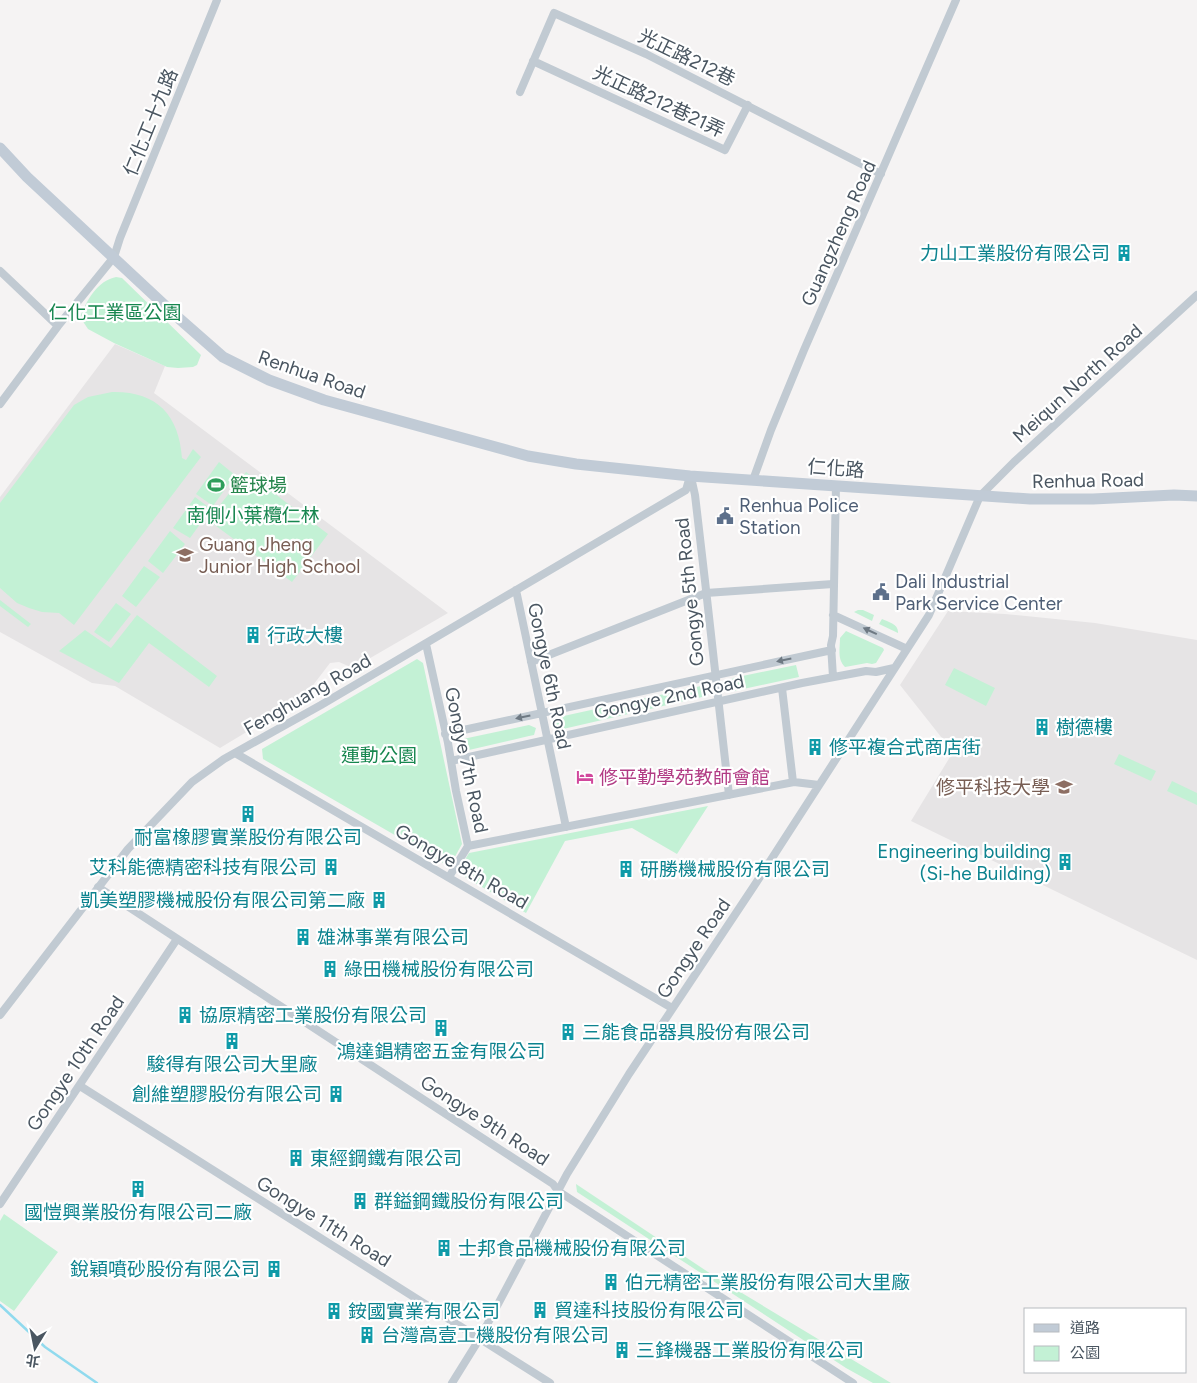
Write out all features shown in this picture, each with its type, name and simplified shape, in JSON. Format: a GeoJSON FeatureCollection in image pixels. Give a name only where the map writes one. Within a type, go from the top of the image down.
{"type":"FeatureCollection","features":[{"type":"Feature","properties":{"kind":"main road","name":"Renhua Road"},"geometry":{"type":"LineString","coordinates":[[0,148],[27,177],[223,358],[269,380],[324,400],[528,456],[576,464],[690,476]]}},
{"type":"Feature","properties":{"kind":"main road","name":"仁化路"},"geometry":{"type":"LineString","coordinates":[[690,476],[980,496]]}},
{"type":"Feature","properties":{"kind":"main road","name":"Renhua Road"},"geometry":{"type":"LineString","coordinates":[[980,496],[1030,499],[1197,496]]}},
{"type":"Feature","properties":{"kind":"street","name":"仁化工十九路"},"geometry":{"type":"LineString","coordinates":[[114,257],[217,0]]}},
{"type":"Feature","properties":{"kind":"street","name":"Guangzheng Road"},"geometry":{"type":"LineString","coordinates":[[753,480],[792,380],[956,0]]}},
{"type":"Feature","properties":{"kind":"street","name":"光正路212巷"},"geometry":{"type":"LineString","coordinates":[[520,92],[554,13],[646,54],[881,174]]}},
{"type":"Feature","properties":{"kind":"street","name":"光正路212巷21弄"},"geometry":{"type":"LineString","coordinates":[[533,61],[725,150],[748,105]]}},
{"type":"Feature","properties":{"kind":"street"},"geometry":{"type":"LineString","coordinates":[[0,404],[58,326],[114,257]]}},
{"type":"Feature","properties":{"kind":"street"},"geometry":{"type":"LineString","coordinates":[[0,271],[58,326]]}},
{"type":"Feature","properties":{"kind":"street","name":"Meiqun North Road"},"geometry":{"type":"LineString","coordinates":[[907,649],[936,602],[966,524],[980,496],[1014,462],[1197,295]]}},
{"type":"Feature","properties":{"kind":"street","name":"Fenghuang Road"},"geometry":{"type":"LineString","coordinates":[[0,1015],[128,849],[180,793],[198,777],[235,753],[426,644],[686,490],[690,476]]}},
{"type":"Feature","properties":{"kind":"street","name":"Gongye 5th Road"},"geometry":{"type":"LineString","coordinates":[[690,476],[696,506],[729,795]]}},
{"type":"Feature","properties":{"kind":"street"},"geometry":{"type":"LineString","coordinates":[[833,677],[836,485]]}},
{"type":"Feature","properties":{"kind":"street"},"geometry":{"type":"LineString","coordinates":[[531,662],[706,593],[834,584]]}},
{"type":"Feature","properties":{"kind":"street","name":"Gongye 6th Road"},"geometry":{"type":"LineString","coordinates":[[516,590],[566,827]]}},
{"type":"Feature","properties":{"kind":"street"},"geometry":{"type":"LineString","coordinates":[[834,614],[907,649]]}},
{"type":"Feature","properties":{"kind":"street","name":"Gongye 7th Road"},"geometry":{"type":"LineString","coordinates":[[426,644],[468,846],[449,877]]}},
{"type":"Feature","properties":{"kind":"street","name":"Gongye Road"},"geometry":{"type":"LineString","coordinates":[[452,1383],[480,1338],[558,1191],[624,1082],[907,649]]}},
{"type":"Feature","properties":{"kind":"street","name":"Gongye 2nd Road"},"geometry":{"type":"LineString","coordinates":[[445,734],[832,650]]}},
{"type":"Feature","properties":{"kind":"street","name":"Gongye 2nd Road"},"geometry":{"type":"LineString","coordinates":[[451,761],[833,677],[894,668]]}},
{"type":"Feature","properties":{"kind":"street"},"geometry":{"type":"LineString","coordinates":[[782,688],[792,782]]}},
{"type":"Feature","properties":{"kind":"street","name":"Gongye 8th Road"},"geometry":{"type":"LineString","coordinates":[[235,753],[672,1008]]}},
{"type":"Feature","properties":{"kind":"street"},"geometry":{"type":"LineString","coordinates":[[468,846],[792,782],[819,785]]}},
{"type":"Feature","properties":{"kind":"street","name":"Gongye 9th Road"},"geometry":{"type":"LineString","coordinates":[[98,886],[553,1184],[558,1191],[852,1383]]}},
{"type":"Feature","properties":{"kind":"street","name":"Gongye 10th Road"},"geometry":{"type":"LineString","coordinates":[[0,1204],[177,939]]}},
{"type":"Feature","properties":{"kind":"street","name":"Gongye 11th Road"},"geometry":{"type":"LineString","coordinates":[[80,1086],[550,1383]]}},
{"type":"Feature","properties":{"kind":"shaded area","name":"Guang Jheng Junior High School"},"geometry":{"type":"Polygon","coordinates":[[[115,344],[165,366],[154,393],[448,613],[353,668],[339,662],[330,663],[304,697],[220,748],[115,686],[92,683],[0,632],[0,497],[115,344]]]}},
{"type":"Feature","properties":{"kind":"shaded area","name":"修平科技大學"},"geometry":{"type":"Polygon","coordinates":[[[948,611],[1005,614],[1095,623],[1197,640],[1197,960],[911,821],[953,752],[900,685],[948,611]]]}},
{"type":"Feature","properties":{"kind":"green space","name":"仁化工業區公園"},"geometry":{"type":"Polygon","coordinates":[[[122,278],[201,355],[197,365],[178,368],[167,367],[88,329],[80,317],[86,304],[98,287],[109,279],[122,278]]]}},
{"type":"Feature","properties":{"kind":"green space"},"geometry":{"type":"Polygon","coordinates":[[[112,392],[128,393],[153,401],[162,408],[176,429],[182,458],[186,460],[193,449],[201,457],[74,625],[59,613],[42,612],[17,603],[0,588],[0,503],[74,405],[88,397],[112,392]]]}},
{"type":"Feature","properties":{"kind":"green space","name":"籃球場"},"geometry":{"type":"Polygon","coordinates":[[[219,462],[235,475],[213,506],[196,494],[219,462]]]}},
{"type":"Feature","properties":{"kind":"green space","name":"南側小葉欖仁林"},"geometry":{"type":"Polygon","coordinates":[[[246,472],[328,534],[292,582],[208,520],[246,472]]]}},
{"type":"Feature","properties":{"kind":"green space","name":"籃球場"},"geometry":{"type":"Polygon","coordinates":[[[195,497],[211,509],[190,538],[173,528],[195,497]]]}},
{"type":"Feature","properties":{"kind":"green space"},"geometry":{"type":"Polygon","coordinates":[[[170,531],[185,544],[163,573],[148,561],[170,531]]]}},
{"type":"Feature","properties":{"kind":"green space"},"geometry":{"type":"Polygon","coordinates":[[[144,566],[160,577],[136,607],[122,596],[144,566]]]}},
{"type":"Feature","properties":{"kind":"green space"},"geometry":{"type":"Polygon","coordinates":[[[0,600],[31,624],[28,627],[0,606],[0,600]]]}},
{"type":"Feature","properties":{"kind":"green space"},"geometry":{"type":"Polygon","coordinates":[[[116,603],[131,614],[109,642],[94,632],[116,603]]]}},
{"type":"Feature","properties":{"kind":"green space"},"geometry":{"type":"Polygon","coordinates":[[[858,610],[874,615],[872,621],[854,612],[858,610]]]}},
{"type":"Feature","properties":{"kind":"green space"},"geometry":{"type":"Polygon","coordinates":[[[137,615],[217,676],[209,687],[149,643],[119,683],[59,651],[85,630],[111,648],[137,615]]]}},
{"type":"Feature","properties":{"kind":"green space"},"geometry":{"type":"Polygon","coordinates":[[[882,619],[895,625],[898,633],[879,624],[882,619]]]}},
{"type":"Feature","properties":{"kind":"green space"},"geometry":{"type":"Polygon","coordinates":[[[846,631],[883,648],[884,650],[876,663],[845,667],[842,664],[839,650],[840,638],[846,631]]]}},
{"type":"Feature","properties":{"kind":"green space","name":"運動公園"},"geometry":{"type":"Polygon","coordinates":[[[417,659],[423,663],[462,844],[452,862],[445,864],[263,759],[262,749],[417,659]]]}},
{"type":"Feature","properties":{"kind":"green space"},"geometry":{"type":"Polygon","coordinates":[[[796,665],[799,677],[734,691],[729,685],[733,678],[796,665]]]}},
{"type":"Feature","properties":{"kind":"green space"},"geometry":{"type":"Polygon","coordinates":[[[954,668],[995,688],[986,706],[945,685],[954,668]]]}},
{"type":"Feature","properties":{"kind":"green space"},"geometry":{"type":"Polygon","coordinates":[[[701,686],[706,688],[708,692],[702,697],[563,729],[555,725],[555,721],[559,717],[701,686]]]}},
{"type":"Feature","properties":{"kind":"green space"},"geometry":{"type":"Polygon","coordinates":[[[529,725],[536,728],[534,735],[469,750],[463,750],[459,745],[463,739],[529,725]]]}},
{"type":"Feature","properties":{"kind":"green space"},"geometry":{"type":"Polygon","coordinates":[[[1119,754],[1156,771],[1151,781],[1114,764],[1119,754]]]}},
{"type":"Feature","properties":{"kind":"green space"},"geometry":{"type":"Polygon","coordinates":[[[1172,781],[1197,793],[1197,805],[1167,791],[1172,781]]]}},
{"type":"Feature","properties":{"kind":"green space"},"geometry":{"type":"Polygon","coordinates":[[[708,806],[677,854],[632,828],[565,841],[526,913],[465,877],[461,866],[469,853],[708,806]]]}},
{"type":"Feature","properties":{"kind":"green space"},"geometry":{"type":"Polygon","coordinates":[[[576,1184],[717,1278],[891,1383],[873,1383],[846,1368],[577,1192],[576,1184]]]}},
{"type":"Feature","properties":{"kind":"green space"},"geometry":{"type":"Polygon","coordinates":[[[4,1214],[58,1252],[14,1311],[0,1301],[0,1221],[4,1214]]]}},
{"type":"Feature","properties":{"kind":"waterway"},"geometry":{"type":"LineString","coordinates":[[0,1305],[45,1347],[97,1383]]}},
{"type":"Feature","properties":{"kind":"place","name":"力山工業股份有限公司"},"geometry":{"type":"Point","coordinates":[1124,253]}},
{"type":"Feature","properties":{"kind":"place","name":"籃球場"},"geometry":{"type":"Point","coordinates":[216,485]}},
{"type":"Feature","properties":{"kind":"place","name":"Renhua Police Station"},"geometry":{"type":"Point","coordinates":[725,516]}},
{"type":"Feature","properties":{"kind":"place","name":"Guang Jheng Junior High School"},"geometry":{"type":"Point","coordinates":[185,555]}},
{"type":"Feature","properties":{"kind":"place","name":"Dali Industrial Park Service Center"},"geometry":{"type":"Point","coordinates":[881,592]}},
{"type":"Feature","properties":{"kind":"place","name":"行政大樓"},"geometry":{"type":"Point","coordinates":[253,635]}},
{"type":"Feature","properties":{"kind":"place","name":"樹德樓"},"geometry":{"type":"Point","coordinates":[1042,727]}},
{"type":"Feature","properties":{"kind":"place","name":"修平複合式商店街"},"geometry":{"type":"Point","coordinates":[815,747]}},
{"type":"Feature","properties":{"kind":"place","name":"修平勤學苑教師會館"},"geometry":{"type":"Point","coordinates":[585,777]}},
{"type":"Feature","properties":{"kind":"place","name":"修平科技大學"},"geometry":{"type":"Point","coordinates":[1064,787]}},
{"type":"Feature","properties":{"kind":"place","name":"耐富橡膠實業股份有限公司"},"geometry":{"type":"Point","coordinates":[248,814]}},
{"type":"Feature","properties":{"kind":"place","name":"Engineering building (Si-he Building)"},"geometry":{"type":"Point","coordinates":[1065,862]}},
{"type":"Feature","properties":{"kind":"place","name":"艾科能德精密科技有限公司"},"geometry":{"type":"Point","coordinates":[331,867]}},
{"type":"Feature","properties":{"kind":"place","name":"研勝機械股份有限公司"},"geometry":{"type":"Point","coordinates":[626,869]}},
{"type":"Feature","properties":{"kind":"place","name":"凱美塑膠機械股份有限公司第二廠"},"geometry":{"type":"Point","coordinates":[379,900]}},
{"type":"Feature","properties":{"kind":"place","name":"雄淋事業有限公司"},"geometry":{"type":"Point","coordinates":[303,937]}},
{"type":"Feature","properties":{"kind":"place","name":"綠田機械股份有限公司"},"geometry":{"type":"Point","coordinates":[330,969]}},
{"type":"Feature","properties":{"kind":"place","name":"協原精密工業股份有限公司"},"geometry":{"type":"Point","coordinates":[185,1015]}},
{"type":"Feature","properties":{"kind":"place","name":"鴻達錩精密五金有限公司"},"geometry":{"type":"Point","coordinates":[441,1028]}},
{"type":"Feature","properties":{"kind":"place","name":"三能食品器具股份有限公司"},"geometry":{"type":"Point","coordinates":[568,1032]}},
{"type":"Feature","properties":{"kind":"place","name":"駿得有限公司大里廠"},"geometry":{"type":"Point","coordinates":[232,1041]}},
{"type":"Feature","properties":{"kind":"place","name":"創維塑膠股份有限公司"},"geometry":{"type":"Point","coordinates":[336,1094]}},
{"type":"Feature","properties":{"kind":"place","name":"東經鋼鐵有限公司"},"geometry":{"type":"Point","coordinates":[296,1158]}},
{"type":"Feature","properties":{"kind":"place","name":"國愷興業股份有限公司二廠"},"geometry":{"type":"Point","coordinates":[138,1189]}},
{"type":"Feature","properties":{"kind":"place","name":"群鎰鋼鐵股份有限公司"},"geometry":{"type":"Point","coordinates":[360,1201]}},
{"type":"Feature","properties":{"kind":"place","name":"士邦食品機械股份有限公司"},"geometry":{"type":"Point","coordinates":[444,1248]}},
{"type":"Feature","properties":{"kind":"place","name":"銳穎噴砂股份有限公司"},"geometry":{"type":"Point","coordinates":[274,1269]}},
{"type":"Feature","properties":{"kind":"place","name":"伯元精密工業股份有限公司大里廠"},"geometry":{"type":"Point","coordinates":[611,1282]}},
{"type":"Feature","properties":{"kind":"place","name":"貿達科技股份有限公司"},"geometry":{"type":"Point","coordinates":[540,1310]}},
{"type":"Feature","properties":{"kind":"place","name":"銨國實業有限公司"},"geometry":{"type":"Point","coordinates":[334,1311]}},
{"type":"Feature","properties":{"kind":"place","name":"台灣高壹工機股份有限公司"},"geometry":{"type":"Point","coordinates":[367,1335]}},
{"type":"Feature","properties":{"kind":"place","name":"三鋒機器工業股份有限公司"},"geometry":{"type":"Point","coordinates":[622,1350]}}]}
